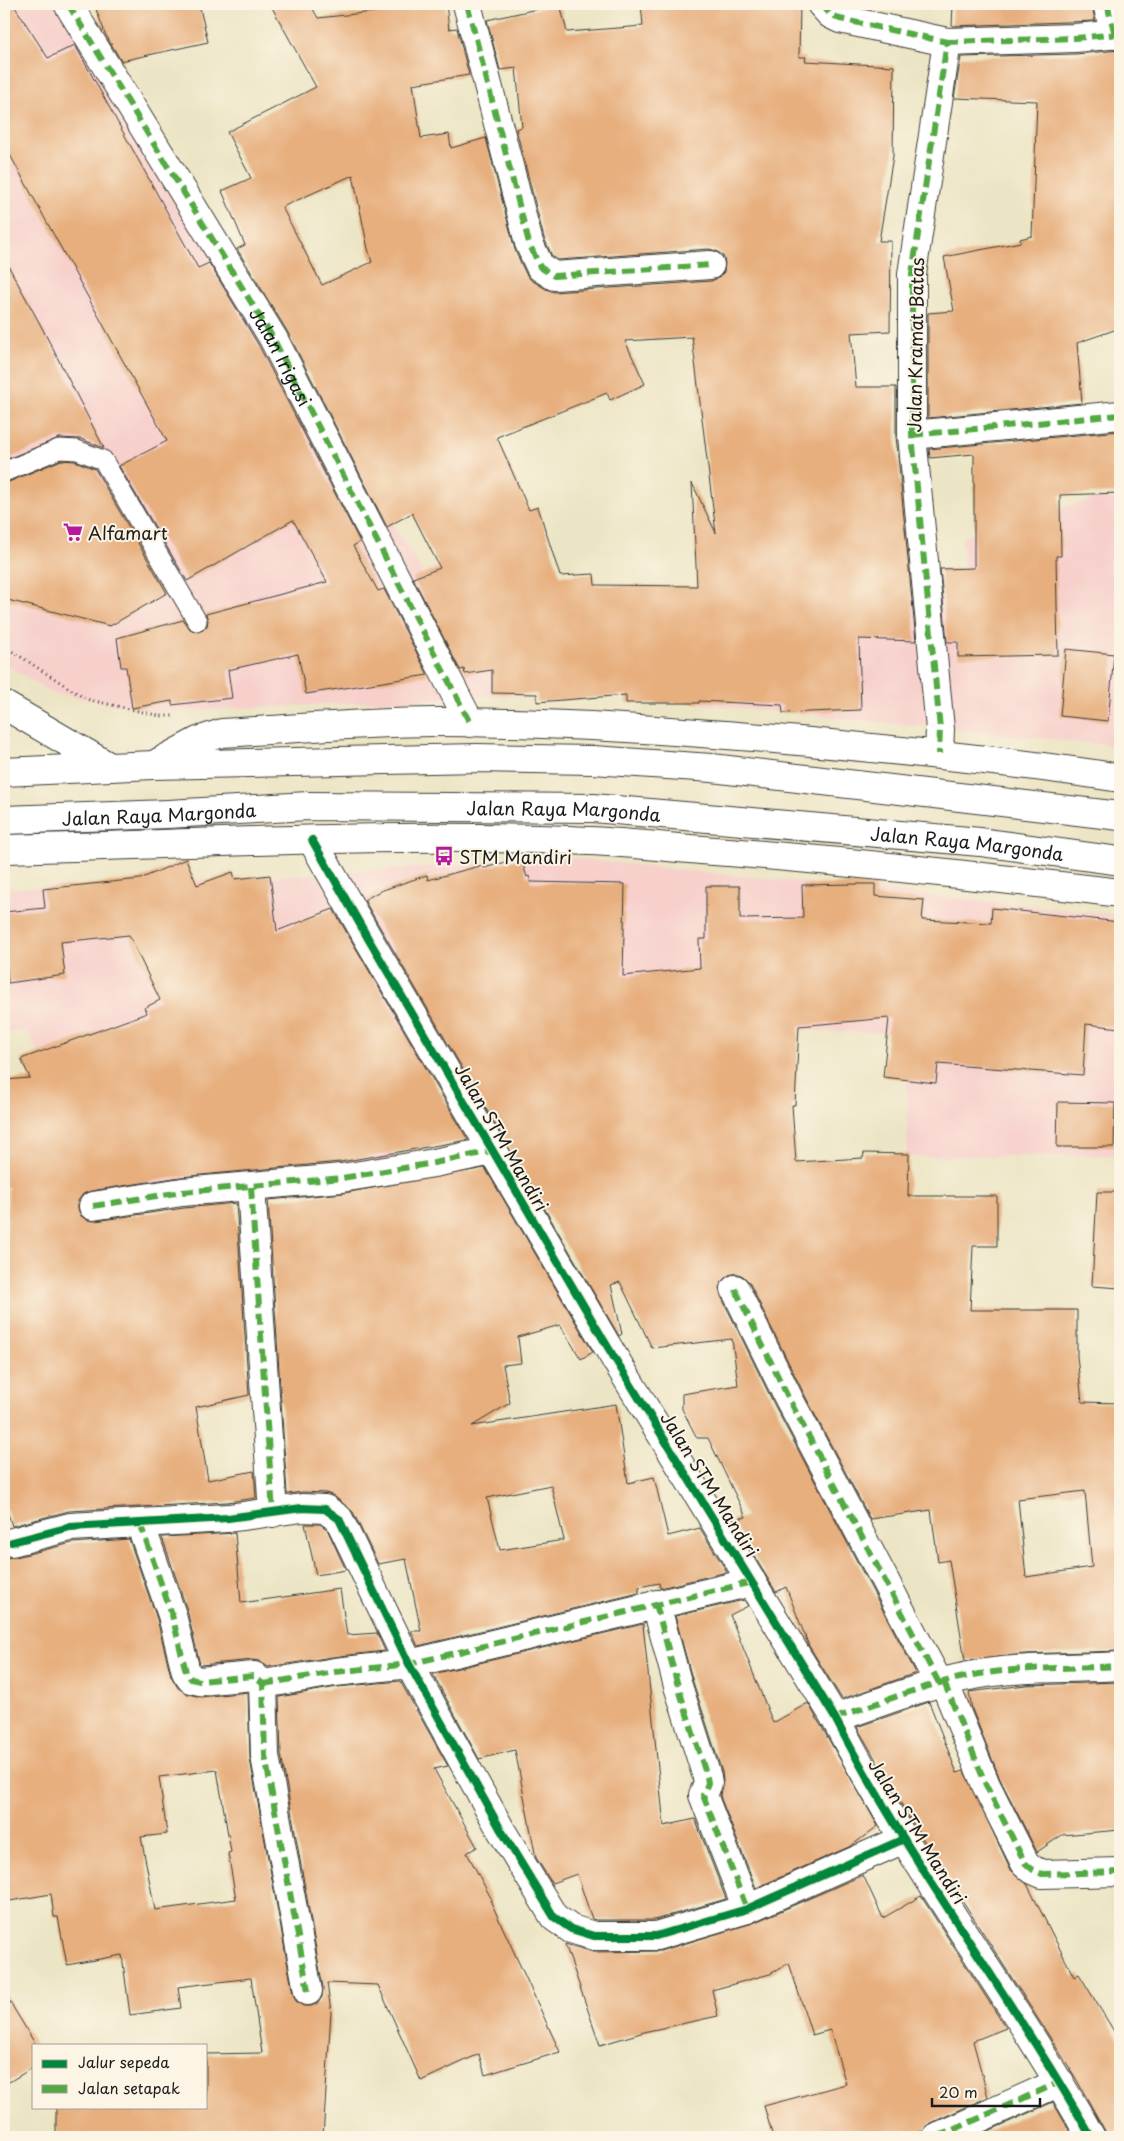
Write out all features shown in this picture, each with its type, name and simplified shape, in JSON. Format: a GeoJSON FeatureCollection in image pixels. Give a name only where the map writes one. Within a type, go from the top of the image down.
{"type":"FeatureCollection","features":[{"type":"Feature","properties":{"kind":"main road","name":"Jalan Irigasi"},"geometry":{"type":"LineString","coordinates":[[68,4],[273,338],[470,723]]}},
{"type":"Feature","properties":{"kind":"main road"},"geometry":{"type":"LineString","coordinates":[[467,4],[530,243],[540,267],[554,276],[710,265]]}},
{"type":"Feature","properties":{"kind":"main road"},"geometry":{"type":"LineString","coordinates":[[821,4],[830,14],[840,19],[947,42],[1118,34],[1107,4]]}},
{"type":"Feature","properties":{"kind":"main road","name":"Jalan Kramat Batas"},"geometry":{"type":"LineString","coordinates":[[939,754],[940,728],[912,435],[912,274],[947,42]]}},
{"type":"Feature","properties":{"kind":"main road"},"geometry":{"type":"LineString","coordinates":[[912,435],[1120,415]]}},
{"type":"Feature","properties":{"kind":"main road"},"geometry":{"type":"LineString","coordinates":[[4,705],[110,767]]}},
{"type":"Feature","properties":{"kind":"main road"},"geometry":{"type":"LineString","coordinates":[[153,765],[198,741],[222,733],[433,722],[540,723],[714,734],[939,754],[1043,766],[1120,778]]}},
{"type":"Feature","properties":{"kind":"main road"},"geometry":{"type":"LineString","coordinates":[[712,768],[714,734]]}},
{"type":"Feature","properties":{"kind":"main road"},"geometry":{"type":"LineString","coordinates":[[4,772],[153,765],[477,758],[593,760],[712,768],[1120,816]]}},
{"type":"Feature","properties":{"kind":"main road"},"geometry":{"type":"LineString","coordinates":[[308,806],[312,840]]}},
{"type":"Feature","properties":{"kind":"main road","name":"Jalan Raya Margonda"},"geometry":{"type":"LineString","coordinates":[[4,820],[168,814],[308,806],[593,808],[980,842],[1120,861]]}},
{"type":"Feature","properties":{"kind":"main road"},"geometry":{"type":"LineString","coordinates":[[589,841],[593,808]]}},
{"type":"Feature","properties":{"kind":"main road","name":"Jalan Raya Margonda"},"geometry":{"type":"LineString","coordinates":[[4,849],[312,840],[589,841],[850,862],[978,875],[1120,893]]}},
{"type":"Feature","properties":{"kind":"main road","name":"Jalan STM Mandiri"},"geometry":{"type":"LineString","coordinates":[[312,840],[609,1349],[835,1718],[866,1778],[1060,2082],[1091,2137]]}},
{"type":"Feature","properties":{"kind":"main road"},"geometry":{"type":"LineString","coordinates":[[92,1206],[182,1192],[342,1178],[434,1163],[492,1151]]}},
{"type":"Feature","properties":{"kind":"main road"},"geometry":{"type":"LineString","coordinates":[[251,1187],[273,1513]]}},
{"type":"Feature","properties":{"kind":"main road"},"geometry":{"type":"LineString","coordinates":[[735,1289],[789,1399],[941,1682],[986,1786],[1026,1863],[1033,1870],[1042,1874],[1120,1872]]}},
{"type":"Feature","properties":{"kind":"main road"},"geometry":{"type":"LineString","coordinates":[[12,1542],[70,1527],[228,1518],[302,1508],[325,1508],[339,1519],[409,1664],[501,1830],[554,1917],[571,1929],[594,1936],[656,1936],[747,1909],[904,1838]]}},
{"type":"Feature","properties":{"kind":"main road"},"geometry":{"type":"LineString","coordinates":[[140,1523],[172,1615],[186,1672],[191,1679],[200,1681],[254,1676],[263,1684],[265,1756],[308,1991]]}},
{"type":"Feature","properties":{"kind":"main road"},"geometry":{"type":"LineString","coordinates":[[263,1684],[335,1672],[409,1664],[752,1582]]}},
{"type":"Feature","properties":{"kind":"main road"},"geometry":{"type":"LineString","coordinates":[[656,1604],[678,1686],[707,1777],[708,1783],[703,1794],[747,1909]]}},
{"type":"Feature","properties":{"kind":"main road"},"geometry":{"type":"LineString","coordinates":[[835,1718],[941,1682],[970,1675],[1120,1666]]}},
{"type":"Feature","properties":{"kind":"main road"},"geometry":{"type":"LineString","coordinates":[[937,2137],[1060,2082]]}},
{"type":"Feature","properties":{"kind":"lane"},"geometry":{"type":"LineString","coordinates":[[4,472],[59,449],[77,450],[103,460],[197,622]]}},
{"type":"Feature","properties":{"kind":"shaded area"},"geometry":{"type":"Polygon","coordinates":[[[4,4],[71,4],[423,572],[486,543],[515,606],[793,583],[966,594],[962,538],[1097,498],[1120,499],[1120,746],[582,692],[158,712],[51,693],[4,663],[4,4]]]}},
{"type":"Feature","properties":{"kind":"shaded area"},"geometry":{"type":"Polygon","coordinates":[[[568,858],[1120,915],[1120,1155],[907,1157],[908,1033],[726,1029],[449,1043],[363,1061],[399,1173],[239,1202],[76,1201],[88,1140],[27,1031],[4,1032],[4,889],[310,874],[568,858]]]}},
{"type":"Feature","properties":{"kind":"building"},"geometry":{"type":"Polygon","coordinates":[[[4,4],[13,4],[48,58],[75,45],[198,268],[209,263],[259,346],[360,542],[353,546],[378,591],[384,589],[428,675],[306,694],[298,654],[228,670],[232,698],[172,705],[172,701],[132,708],[126,667],[121,667],[117,638],[183,620],[191,630],[198,632],[207,626],[206,614],[327,582],[293,520],[187,581],[119,466],[167,441],[4,144],[4,4]]]}},
{"type":"Feature","properties":{"kind":"building"},"geometry":{"type":"Polygon","coordinates":[[[94,4],[199,4],[208,42],[121,61],[103,30],[94,4]]]}},
{"type":"Feature","properties":{"kind":"building"},"geometry":{"type":"Polygon","coordinates":[[[270,4],[310,4],[318,18],[446,4],[449,29],[457,28],[469,75],[413,84],[421,138],[449,134],[451,148],[486,138],[515,250],[526,274],[531,280],[554,292],[711,281],[718,278],[724,272],[725,263],[723,256],[717,251],[709,249],[558,260],[552,256],[544,238],[516,129],[522,127],[516,68],[500,70],[487,20],[560,4],[567,32],[643,26],[641,4],[800,4],[799,57],[806,57],[805,61],[894,66],[893,156],[879,241],[891,241],[890,331],[851,333],[856,387],[896,387],[896,436],[916,641],[859,639],[861,710],[783,713],[782,705],[699,701],[699,703],[626,703],[626,695],[537,702],[537,694],[492,693],[492,670],[465,674],[464,669],[460,670],[413,578],[440,568],[412,513],[387,527],[287,331],[237,249],[245,245],[222,191],[251,178],[227,132],[316,87],[270,4]],[[353,175],[282,207],[322,285],[372,262],[353,175]],[[692,337],[625,341],[645,384],[610,400],[607,393],[497,437],[529,510],[538,507],[560,576],[594,574],[595,585],[697,586],[692,483],[716,533],[692,337]]]}},
{"type":"Feature","properties":{"kind":"building"},"geometry":{"type":"Polygon","coordinates":[[[953,4],[1092,4],[1095,21],[952,26],[953,4]]]}},
{"type":"Feature","properties":{"kind":"building"},"geometry":{"type":"Polygon","coordinates":[[[1120,50],[1120,328],[1077,343],[1082,403],[928,418],[928,313],[954,311],[944,257],[1021,242],[1020,239],[1032,236],[1037,101],[954,98],[961,57],[1076,54],[1120,50]]]}},
{"type":"Feature","properties":{"kind":"building"},"geometry":{"type":"Polygon","coordinates":[[[4,258],[104,448],[81,439],[59,438],[5,460],[4,258]]]}},
{"type":"Feature","properties":{"kind":"building"},"geometry":{"type":"Polygon","coordinates":[[[1120,431],[1120,493],[1060,495],[1061,556],[1056,556],[1058,655],[958,657],[958,642],[947,642],[940,569],[974,568],[974,454],[930,458],[929,449],[1120,431]]]}},
{"type":"Feature","properties":{"kind":"building","name":"Alfamart"},"geometry":{"type":"Polygon","coordinates":[[[61,460],[75,461],[95,469],[167,593],[110,626],[4,599],[4,484],[61,460]]]}},
{"type":"Feature","properties":{"kind":"building"},"geometry":{"type":"Polygon","coordinates":[[[1066,649],[1114,654],[1108,721],[1060,716],[1066,649]]]}},
{"type":"Feature","properties":{"kind":"building"},"geometry":{"type":"Polygon","coordinates":[[[521,858],[527,877],[529,876],[531,882],[625,884],[623,976],[700,968],[699,939],[706,939],[706,886],[740,886],[740,919],[803,918],[802,885],[875,884],[875,896],[924,900],[922,920],[991,923],[992,908],[1120,922],[1120,1028],[1086,1024],[1083,1075],[938,1064],[936,1083],[883,1077],[889,1018],[799,1026],[795,1105],[792,1105],[796,1162],[863,1158],[864,1153],[909,1154],[908,1196],[997,1196],[997,1246],[973,1246],[970,1310],[1077,1310],[1077,1356],[1082,1402],[1120,1403],[1120,1651],[1024,1654],[965,1661],[949,1560],[938,1562],[931,1510],[870,1519],[803,1392],[749,1282],[743,1276],[736,1273],[729,1275],[722,1281],[719,1288],[721,1296],[775,1406],[916,1673],[842,1699],[809,1646],[786,1587],[776,1592],[732,1520],[746,1517],[708,1438],[697,1438],[682,1409],[682,1394],[738,1385],[732,1339],[652,1348],[620,1282],[611,1285],[622,1334],[619,1336],[364,900],[380,891],[427,875],[428,880],[483,865],[484,868],[521,858]],[[1085,1491],[1018,1499],[1026,1577],[1092,1567],[1085,1491]]]}},
{"type":"Feature","properties":{"kind":"building"},"geometry":{"type":"Polygon","coordinates":[[[186,859],[197,885],[233,872],[235,879],[270,875],[277,931],[333,909],[468,1140],[340,1162],[180,1177],[91,1191],[83,1194],[78,1201],[78,1209],[81,1216],[87,1220],[95,1221],[184,1208],[236,1203],[249,1395],[196,1407],[208,1480],[254,1471],[256,1498],[227,1502],[69,1511],[12,1526],[4,1501],[4,1241],[6,1240],[8,1188],[4,1187],[4,1080],[30,1078],[21,1059],[147,1013],[144,1008],[160,1000],[129,935],[61,942],[65,975],[8,983],[4,939],[4,912],[45,908],[43,889],[140,879],[186,859]]]}},
{"type":"Feature","properties":{"kind":"building"},"geometry":{"type":"Polygon","coordinates":[[[1058,1102],[1115,1103],[1114,1147],[1057,1147],[1058,1102]]]}},
{"type":"Feature","properties":{"kind":"building"},"geometry":{"type":"Polygon","coordinates":[[[485,1168],[593,1352],[581,1359],[560,1325],[518,1337],[521,1363],[503,1365],[510,1403],[472,1426],[616,1404],[628,1483],[654,1477],[668,1536],[700,1528],[727,1572],[660,1588],[659,1583],[639,1587],[639,1593],[418,1646],[411,1631],[421,1631],[406,1559],[378,1564],[353,1512],[334,1496],[326,1493],[303,1492],[287,1494],[268,1200],[344,1193],[485,1168]],[[551,1485],[487,1498],[500,1550],[564,1540],[551,1485]]]}},
{"type":"Feature","properties":{"kind":"building"},"geometry":{"type":"Polygon","coordinates":[[[1097,1192],[1120,1192],[1120,1288],[1092,1286],[1097,1192]]]}},
{"type":"Feature","properties":{"kind":"building"},"geometry":{"type":"Polygon","coordinates":[[[305,1524],[320,1524],[327,1529],[346,1570],[316,1575],[305,1524]]]}},
{"type":"Feature","properties":{"kind":"building"},"geometry":{"type":"Polygon","coordinates":[[[235,1533],[241,1603],[340,1589],[347,1635],[377,1633],[385,1651],[268,1667],[259,1661],[253,1660],[200,1665],[187,1610],[162,1537],[235,1533]]]}},
{"type":"Feature","properties":{"kind":"building"},"geometry":{"type":"Polygon","coordinates":[[[129,1539],[157,1619],[171,1676],[178,1688],[188,1694],[201,1697],[248,1692],[250,1759],[293,1994],[296,2001],[303,2006],[311,2006],[318,2003],[322,1997],[323,1988],[281,1754],[279,1697],[337,1687],[400,1681],[448,1766],[434,1769],[477,1847],[467,1853],[492,1900],[490,1900],[560,2052],[485,2075],[479,2054],[421,2081],[378,1985],[327,1983],[331,2012],[323,2137],[56,2137],[56,2108],[208,2108],[208,2054],[262,2053],[251,1978],[178,1987],[181,2008],[130,2015],[122,1955],[67,1965],[58,1917],[54,1917],[51,1894],[4,1902],[4,1558],[16,1557],[72,1543],[129,1539]],[[217,1770],[159,1777],[167,1834],[141,1837],[155,1910],[236,1899],[228,1853],[231,1852],[217,1770]]]}},
{"type":"Feature","properties":{"kind":"building"},"geometry":{"type":"Polygon","coordinates":[[[744,1600],[748,1606],[730,1615],[773,1723],[808,1703],[878,1826],[851,1846],[756,1888],[721,1799],[722,1772],[693,1682],[675,1616],[744,1600]]]}},
{"type":"Feature","properties":{"kind":"building"},"geometry":{"type":"Polygon","coordinates":[[[643,1624],[664,1826],[695,1819],[726,1899],[654,1920],[596,1920],[592,1919],[577,1874],[552,1883],[536,1858],[515,1750],[479,1759],[433,1674],[643,1624]]]}},
{"type":"Feature","properties":{"kind":"building"},"geometry":{"type":"Polygon","coordinates":[[[1120,1682],[1120,1830],[1062,1835],[1037,1852],[1000,1779],[972,1709],[969,1692],[1026,1685],[1120,1682]]]}},
{"type":"Feature","properties":{"kind":"building"},"geometry":{"type":"Polygon","coordinates":[[[929,1702],[957,1773],[964,1771],[1011,1870],[1027,1884],[1074,1977],[1079,1974],[1120,2041],[1120,2137],[1107,2137],[1074,2075],[909,1817],[857,1727],[929,1702]]]}},
{"type":"Feature","properties":{"kind":"building"},"geometry":{"type":"Polygon","coordinates":[[[863,1875],[883,1918],[921,1896],[1006,2028],[973,2041],[988,2097],[931,2123],[923,2131],[899,2137],[773,2137],[764,2106],[846,2084],[830,2030],[812,2035],[789,1963],[770,1974],[712,1990],[718,2016],[648,2031],[600,2045],[565,1944],[594,1952],[660,1951],[753,1923],[863,1875]]]}},
{"type":"Feature","properties":{"kind":"building"},"geometry":{"type":"Polygon","coordinates":[[[4,1992],[34,2044],[32,2044],[32,2068],[4,2085],[4,1992]]]}},
{"type":"Feature","properties":{"kind":"building"},"geometry":{"type":"Polygon","coordinates":[[[1053,2102],[1073,2137],[975,2137],[1053,2102]]]}},
{"type":"Feature","properties":{"kind":"marked path"},"geometry":{"type":"LineString","coordinates":[[68,4],[273,338],[470,723]]}},
{"type":"Feature","properties":{"kind":"marked path"},"geometry":{"type":"LineString","coordinates":[[467,4],[529,243],[540,267],[554,276],[710,265]]}},
{"type":"Feature","properties":{"kind":"marked path"},"geometry":{"type":"LineString","coordinates":[[821,4],[830,14],[840,19],[947,42],[912,274],[912,435],[940,729],[939,754]]}},
{"type":"Feature","properties":{"kind":"marked path"},"geometry":{"type":"LineString","coordinates":[[1107,4],[1115,35]]}},
{"type":"Feature","properties":{"kind":"marked path"},"geometry":{"type":"LineString","coordinates":[[947,42],[1075,38],[1120,34]]}},
{"type":"Feature","properties":{"kind":"marked path"},"geometry":{"type":"LineString","coordinates":[[912,435],[1120,415]]}},
{"type":"Feature","properties":{"kind":"marked path"},"geometry":{"type":"LineString","coordinates":[[93,1206],[182,1192],[342,1178],[434,1163],[492,1151]]}},
{"type":"Feature","properties":{"kind":"marked path"},"geometry":{"type":"LineString","coordinates":[[251,1187],[273,1513]]}},
{"type":"Feature","properties":{"kind":"marked path"},"geometry":{"type":"LineString","coordinates":[[735,1289],[789,1399],[939,1683]]}},
{"type":"Feature","properties":{"kind":"marked path"},"geometry":{"type":"LineString","coordinates":[[140,1523],[172,1615],[186,1672],[191,1679],[200,1681],[254,1676],[263,1684],[265,1756],[308,1991]]}},
{"type":"Feature","properties":{"kind":"marked path"},"geometry":{"type":"LineString","coordinates":[[263,1684],[335,1672],[409,1664],[752,1582]]}},
{"type":"Feature","properties":{"kind":"marked path"},"geometry":{"type":"LineString","coordinates":[[656,1604],[678,1686],[707,1777],[708,1783],[703,1795],[747,1909]]}},
{"type":"Feature","properties":{"kind":"marked path"},"geometry":{"type":"LineString","coordinates":[[835,1718],[918,1689],[969,1676],[1025,1669],[1120,1666]]}},
{"type":"Feature","properties":{"kind":"marked path"},"geometry":{"type":"LineString","coordinates":[[944,1682],[986,1785],[1025,1863],[1033,1870],[1042,1874],[1120,1872]]}},
{"type":"Feature","properties":{"kind":"marked path"},"geometry":{"type":"LineString","coordinates":[[937,2137],[1060,2082]]}},
{"type":"Feature","properties":{"kind":"cycle path"},"geometry":{"type":"LineString","coordinates":[[312,840],[609,1349],[835,1718],[895,1825],[1028,2032],[1091,2137]]}},
{"type":"Feature","properties":{"kind":"cycle path"},"geometry":{"type":"LineString","coordinates":[[12,1542],[70,1527],[228,1518],[302,1508],[325,1509],[339,1519],[409,1664],[501,1830],[554,1917],[571,1929],[594,1936],[656,1936],[747,1909],[904,1839]]}},
{"type":"Feature","properties":{"kind":"place","name":"Alfamart"},"geometry":{"type":"Point","coordinates":[73,532]}},
{"type":"Feature","properties":{"kind":"place","name":"STM Mandiri"},"geometry":{"type":"Point","coordinates":[444,856]}}]}
